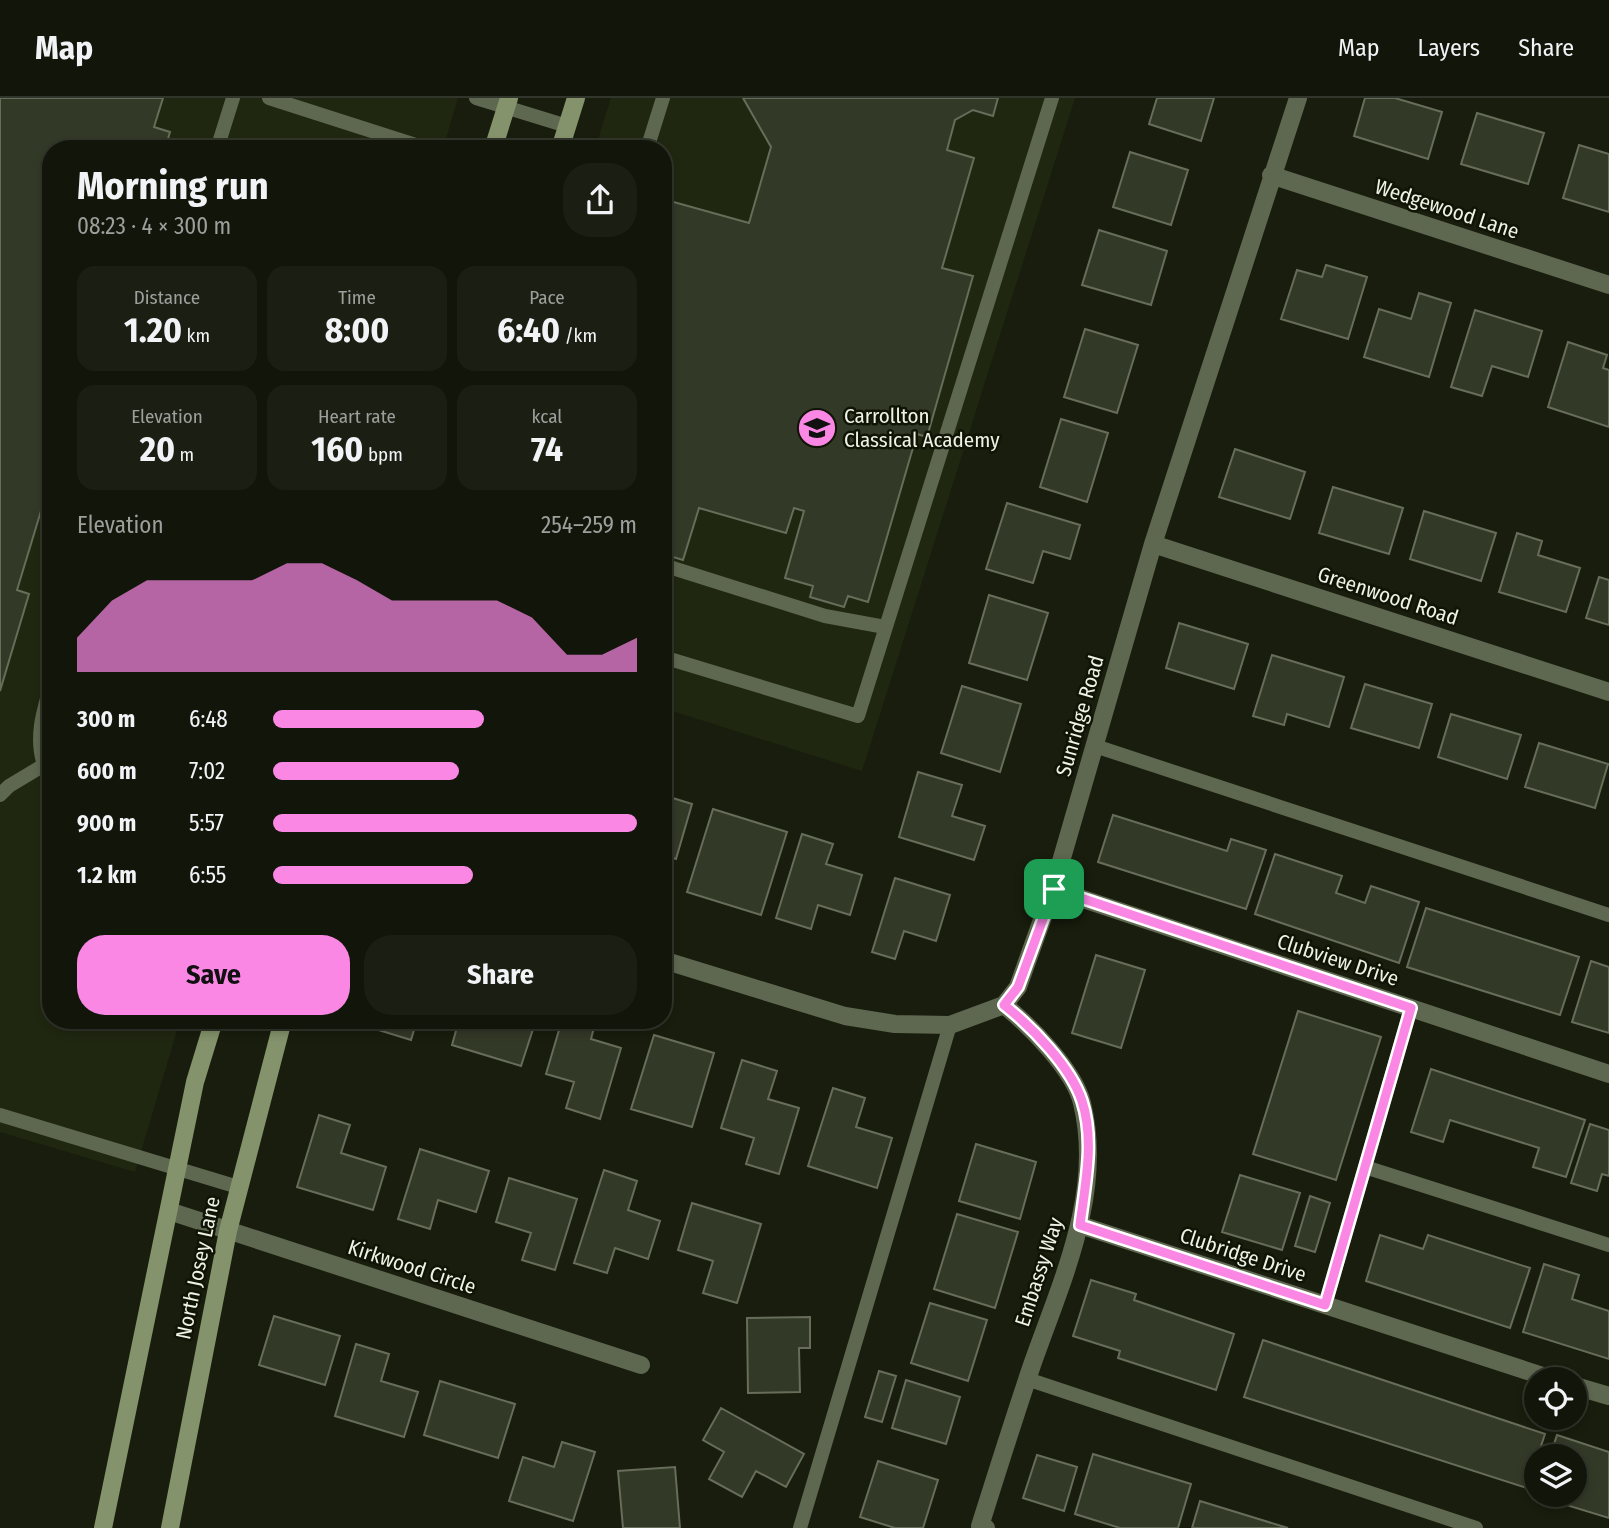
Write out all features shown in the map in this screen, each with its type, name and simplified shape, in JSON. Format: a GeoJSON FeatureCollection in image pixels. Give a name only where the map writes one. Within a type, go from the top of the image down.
{"type":"FeatureCollection","features":[{"type":"Feature","properties":{"kind":"main road"},"geometry":{"type":"LineString","coordinates":[[563,140],[576,98]]}},
{"type":"Feature","properties":{"kind":"main road"},"geometry":{"type":"LineString","coordinates":[[496,140],[507,103]]}},
{"type":"Feature","properties":{"kind":"main road","name":"North Josey Lane"},"geometry":{"type":"LineString","coordinates":[[103,1528],[195,1082],[211,1029]]}},
{"type":"Feature","properties":{"kind":"main road","name":"North Josey Lane"},"geometry":{"type":"LineString","coordinates":[[170,1528],[228,1231],[281,1029]]}},
{"type":"Feature","properties":{"kind":"street","name":"Sunridge Road"},"geometry":{"type":"LineString","coordinates":[[1004,1005],[1018,987],[1054,889],[1153,544],[1298,98]]}},
{"type":"Feature","properties":{"kind":"street","name":"Wedgewood Lane"},"geometry":{"type":"LineString","coordinates":[[1271,175],[1609,285]]}},
{"type":"Feature","properties":{"kind":"street","name":"Greenwood Road"},"geometry":{"type":"LineString","coordinates":[[1153,544],[1609,692]]}},
{"type":"Feature","properties":{"kind":"street","name":"Clubview Drive"},"geometry":{"type":"LineString","coordinates":[[1054,889],[1609,1074]]}},
{"type":"Feature","properties":{"kind":"street"},"geometry":{"type":"LineString","coordinates":[[672,963],[845,1016],[895,1024],[950,1025],[1004,1005]]}},
{"type":"Feature","properties":{"kind":"street","name":"Embassy Way"},"geometry":{"type":"LineString","coordinates":[[986,1528],[980,1526],[1080,1225],[1088,1166],[1082,1100],[1058,1061],[1023,1020],[1004,1005]]}},
{"type":"Feature","properties":{"kind":"street","name":"Kirkwood Circle"},"geometry":{"type":"LineString","coordinates":[[169,1211],[641,1365]]}},
{"type":"Feature","properties":{"kind":"street","name":"Clubridge Drive"},"geometry":{"type":"LineString","coordinates":[[1080,1225],[1524,1370]]}},
{"type":"Feature","properties":{"kind":"street"},"geometry":{"type":"LineString","coordinates":[[1587,1390],[1609,1396]]}},
{"type":"Feature","properties":{"kind":"lane"},"geometry":{"type":"LineString","coordinates":[[220,140],[233,98]]}},
{"type":"Feature","properties":{"kind":"lane"},"geometry":{"type":"LineString","coordinates":[[269,98],[400,140]]}},
{"type":"Feature","properties":{"kind":"lane"},"geometry":{"type":"LineString","coordinates":[[476,98],[507,103],[567,126]]}},
{"type":"Feature","properties":{"kind":"lane"},"geometry":{"type":"LineString","coordinates":[[651,140],[663,98]]}},
{"type":"Feature","properties":{"kind":"lane"},"geometry":{"type":"LineString","coordinates":[[672,660],[858,716],[1052,98]]}},
{"type":"Feature","properties":{"kind":"lane"},"geometry":{"type":"LineString","coordinates":[[672,568],[825,616],[885,627]]}},
{"type":"Feature","properties":{"kind":"lane"},"geometry":{"type":"LineString","coordinates":[[42,714],[38,748],[42,756]]}},
{"type":"Feature","properties":{"kind":"lane"},"geometry":{"type":"LineString","coordinates":[[1094,746],[1609,915]]}},
{"type":"Feature","properties":{"kind":"lane"},"geometry":{"type":"LineString","coordinates":[[0,795],[9,786],[42,770]]}},
{"type":"Feature","properties":{"kind":"lane"},"geometry":{"type":"LineString","coordinates":[[1325,1305],[1411,1008]]}},
{"type":"Feature","properties":{"kind":"lane"},"geometry":{"type":"LineString","coordinates":[[800,1528],[950,1025]]}},
{"type":"Feature","properties":{"kind":"lane"},"geometry":{"type":"LineString","coordinates":[[0,1115],[238,1187]]}},
{"type":"Feature","properties":{"kind":"lane"},"geometry":{"type":"LineString","coordinates":[[1365,1167],[1609,1245]]}},
{"type":"Feature","properties":{"kind":"lane"},"geometry":{"type":"LineString","coordinates":[[1027,1379],[1476,1528]]}},
{"type":"Feature","properties":{"kind":"shaded area"},"geometry":{"type":"Polygon","coordinates":[[[0,98],[458,98],[446,140],[42,140],[42,1029],[177,1029],[135,1172],[0,1132],[0,98]]]}},
{"type":"Feature","properties":{"kind":"shaded area","name":"Carrollton Classical Academy"},"geometry":{"type":"Polygon","coordinates":[[[611,98],[1075,98],[862,771],[672,711],[672,140],[598,140],[611,98]]]}},
{"type":"Feature","properties":{"kind":"building"},"geometry":{"type":"Polygon","coordinates":[[[0,98],[163,98],[154,127],[170,132],[168,140],[42,140],[42,508],[17,590],[29,594],[0,691],[0,98]]]}},
{"type":"Feature","properties":{"kind":"building","name":"Carrollton Classical Academy"},"geometry":{"type":"Polygon","coordinates":[[[743,98],[998,98],[993,116],[973,110],[955,120],[947,150],[974,158],[942,268],[973,276],[927,437],[917,434],[868,602],[848,596],[844,607],[810,597],[813,586],[785,578],[804,511],[794,508],[786,533],[699,508],[683,560],[672,557],[672,202],[749,223],[771,147],[743,98]]]}},
{"type":"Feature","properties":{"kind":"building"},"geometry":{"type":"Polygon","coordinates":[[[1157,98],[1214,98],[1201,141],[1149,124],[1157,98]]]}},
{"type":"Feature","properties":{"kind":"building"},"geometry":{"type":"Polygon","coordinates":[[[1365,98],[1395,98],[1442,112],[1428,159],[1354,136],[1365,98]]]}},
{"type":"Feature","properties":{"kind":"building"},"geometry":{"type":"Polygon","coordinates":[[[1477,113],[1544,133],[1528,184],[1461,164],[1477,113]]]}},
{"type":"Feature","properties":{"kind":"building"},"geometry":{"type":"Polygon","coordinates":[[[1579,145],[1609,154],[1609,212],[1563,198],[1579,145]]]}},
{"type":"Feature","properties":{"kind":"building"},"geometry":{"type":"Polygon","coordinates":[[[1130,152],[1188,170],[1171,225],[1113,207],[1130,152]]]}},
{"type":"Feature","properties":{"kind":"building"},"geometry":{"type":"Polygon","coordinates":[[[1099,230],[1167,251],[1151,305],[1082,285],[1099,230]]]}},
{"type":"Feature","properties":{"kind":"building"},"geometry":{"type":"Polygon","coordinates":[[[1326,265],[1367,277],[1348,339],[1281,319],[1297,270],[1322,277],[1326,265]]]}},
{"type":"Feature","properties":{"kind":"building"},"geometry":{"type":"Polygon","coordinates":[[[1419,293],[1451,303],[1429,377],[1364,357],[1379,309],[1411,319],[1419,293]]]}},
{"type":"Feature","properties":{"kind":"building"},"geometry":{"type":"Polygon","coordinates":[[[1475,310],[1542,331],[1528,377],[1492,366],[1482,396],[1451,387],[1475,310]]]}},
{"type":"Feature","properties":{"kind":"building"},"geometry":{"type":"Polygon","coordinates":[[[1085,329],[1138,345],[1117,413],[1064,397],[1085,329]]]}},
{"type":"Feature","properties":{"kind":"building"},"geometry":{"type":"Polygon","coordinates":[[[1568,342],[1607,355],[1603,368],[1609,370],[1609,427],[1548,407],[1568,342]]]}},
{"type":"Feature","properties":{"kind":"building"},"geometry":{"type":"Polygon","coordinates":[[[1061,419],[1108,433],[1087,502],[1040,487],[1061,419]]]}},
{"type":"Feature","properties":{"kind":"building"},"geometry":{"type":"Polygon","coordinates":[[[1235,449],[1305,472],[1290,519],[1219,497],[1235,449]]]}},
{"type":"Feature","properties":{"kind":"building"},"geometry":{"type":"Polygon","coordinates":[[[1333,487],[1403,508],[1389,554],[1319,533],[1333,487]]]}},
{"type":"Feature","properties":{"kind":"building"},"geometry":{"type":"Polygon","coordinates":[[[1007,503],[1080,525],[1070,559],[1043,551],[1033,583],[986,569],[1007,503]]]}},
{"type":"Feature","properties":{"kind":"building"},"geometry":{"type":"Polygon","coordinates":[[[1424,511],[1496,533],[1481,581],[1410,559],[1424,511]]]}},
{"type":"Feature","properties":{"kind":"building"},"geometry":{"type":"Polygon","coordinates":[[[1517,533],[1542,541],[1538,555],[1580,568],[1566,612],[1499,592],[1517,533]]]}},
{"type":"Feature","properties":{"kind":"building"},"geometry":{"type":"Polygon","coordinates":[[[1599,577],[1609,580],[1609,625],[1586,618],[1599,577]]]}},
{"type":"Feature","properties":{"kind":"building"},"geometry":{"type":"Polygon","coordinates":[[[989,595],[1048,613],[1027,680],[969,663],[989,595]]]}},
{"type":"Feature","properties":{"kind":"building"},"geometry":{"type":"Polygon","coordinates":[[[1179,623],[1248,644],[1234,689],[1166,668],[1179,623]]]}},
{"type":"Feature","properties":{"kind":"building"},"geometry":{"type":"Polygon","coordinates":[[[1272,655],[1344,677],[1329,727],[1287,714],[1284,725],[1253,716],[1272,655]]]}},
{"type":"Feature","properties":{"kind":"building"},"geometry":{"type":"Polygon","coordinates":[[[1365,684],[1432,704],[1419,748],[1351,728],[1365,684]]]}},
{"type":"Feature","properties":{"kind":"building"},"geometry":{"type":"Polygon","coordinates":[[[962,686],[1021,704],[1000,772],[941,753],[962,686]]]}},
{"type":"Feature","properties":{"kind":"building"},"geometry":{"type":"Polygon","coordinates":[[[1451,714],[1521,735],[1507,779],[1438,757],[1451,714]]]}},
{"type":"Feature","properties":{"kind":"building"},"geometry":{"type":"Polygon","coordinates":[[[1539,743],[1608,764],[1595,808],[1525,787],[1539,743]]]}},
{"type":"Feature","properties":{"kind":"building"},"geometry":{"type":"Polygon","coordinates":[[[918,772],[962,785],[952,816],[985,826],[974,860],[899,837],[918,772]]]}},
{"type":"Feature","properties":{"kind":"building"},"geometry":{"type":"Polygon","coordinates":[[[672,798],[692,804],[676,859],[672,858],[672,798]]]}},
{"type":"Feature","properties":{"kind":"building"},"geometry":{"type":"Polygon","coordinates":[[[713,809],[787,832],[761,915],[687,892],[713,809]]]}},
{"type":"Feature","properties":{"kind":"building"},"geometry":{"type":"Polygon","coordinates":[[[1113,815],[1227,851],[1231,839],[1266,850],[1246,909],[1098,862],[1113,815]]]}},
{"type":"Feature","properties":{"kind":"building"},"geometry":{"type":"Polygon","coordinates":[[[802,834],[833,844],[826,864],[862,875],[850,915],[818,905],[811,929],[776,918],[802,834]]]}},
{"type":"Feature","properties":{"kind":"building"},"geometry":{"type":"Polygon","coordinates":[[[1275,854],[1342,876],[1336,893],[1365,903],[1371,886],[1419,902],[1399,963],[1255,914],[1275,854]]]}},
{"type":"Feature","properties":{"kind":"building"},"geometry":{"type":"Polygon","coordinates":[[[895,878],[950,895],[936,941],[904,931],[895,959],[872,952],[895,878]]]}},
{"type":"Feature","properties":{"kind":"building"},"geometry":{"type":"Polygon","coordinates":[[[1426,908],[1579,957],[1560,1015],[1407,967],[1426,908]]]}},
{"type":"Feature","properties":{"kind":"building"},"geometry":{"type":"Polygon","coordinates":[[[1096,955],[1145,970],[1121,1048],[1072,1033],[1096,955]]]}},
{"type":"Feature","properties":{"kind":"building"},"geometry":{"type":"Polygon","coordinates":[[[1591,961],[1609,967],[1609,1033],[1572,1022],[1591,961]]]}},
{"type":"Feature","properties":{"kind":"building"},"geometry":{"type":"Polygon","coordinates":[[[1298,1011],[1381,1037],[1336,1180],[1253,1154],[1298,1011]]]}},
{"type":"Feature","properties":{"kind":"building"},"geometry":{"type":"Polygon","coordinates":[[[375,1029],[414,1029],[411,1040],[375,1029]]]}},
{"type":"Feature","properties":{"kind":"building"},"geometry":{"type":"Polygon","coordinates":[[[456,1029],[533,1029],[521,1066],[452,1045],[456,1029]]]}},
{"type":"Feature","properties":{"kind":"building"},"geometry":{"type":"Polygon","coordinates":[[[559,1029],[594,1029],[591,1039],[621,1048],[600,1119],[566,1108],[574,1082],[546,1074],[559,1029]]]}},
{"type":"Feature","properties":{"kind":"building"},"geometry":{"type":"Polygon","coordinates":[[[654,1035],[714,1053],[692,1127],[631,1109],[654,1035]]]}},
{"type":"Feature","properties":{"kind":"building"},"geometry":{"type":"Polygon","coordinates":[[[742,1060],[777,1071],[768,1099],[799,1108],[779,1174],[746,1164],[754,1138],[721,1128],[742,1060]]]}},
{"type":"Feature","properties":{"kind":"building"},"geometry":{"type":"Polygon","coordinates":[[[1431,1069],[1585,1120],[1566,1177],[1533,1167],[1539,1148],[1450,1120],[1443,1142],[1411,1132],[1431,1069]]]}},
{"type":"Feature","properties":{"kind":"building"},"geometry":{"type":"Polygon","coordinates":[[[833,1088],[865,1098],[856,1127],[892,1138],[877,1188],[808,1166],[833,1088]]]}},
{"type":"Feature","properties":{"kind":"building"},"geometry":{"type":"Polygon","coordinates":[[[319,1115],[350,1125],[341,1153],[386,1167],[373,1210],[297,1187],[319,1115]]]}},
{"type":"Feature","properties":{"kind":"building"},"geometry":{"type":"Polygon","coordinates":[[[1590,1124],[1609,1130],[1609,1176],[1602,1174],[1597,1191],[1571,1183],[1590,1124]]]}},
{"type":"Feature","properties":{"kind":"building"},"geometry":{"type":"Polygon","coordinates":[[[976,1144],[1036,1162],[1020,1219],[959,1201],[976,1144]]]}},
{"type":"Feature","properties":{"kind":"building"},"geometry":{"type":"Polygon","coordinates":[[[420,1149],[489,1171],[476,1212],[438,1200],[430,1229],[398,1219],[420,1149]]]}},
{"type":"Feature","properties":{"kind":"building"},"geometry":{"type":"Polygon","coordinates":[[[604,1170],[637,1181],[628,1210],[660,1221],[648,1259],[615,1248],[607,1273],[574,1263],[604,1170]]]}},
{"type":"Feature","properties":{"kind":"building"},"geometry":{"type":"Polygon","coordinates":[[[1240,1175],[1300,1193],[1282,1250],[1222,1232],[1240,1175]]]}},
{"type":"Feature","properties":{"kind":"building"},"geometry":{"type":"Polygon","coordinates":[[[509,1178],[577,1199],[555,1270],[522,1260],[531,1233],[496,1222],[509,1178]]]}},
{"type":"Feature","properties":{"kind":"building"},"geometry":{"type":"Polygon","coordinates":[[[1310,1196],[1330,1203],[1315,1252],[1295,1246],[1310,1196]]]}},
{"type":"Feature","properties":{"kind":"building"},"geometry":{"type":"Polygon","coordinates":[[[692,1203],[761,1224],[737,1303],[703,1293],[713,1261],[678,1250],[692,1203]]]}},
{"type":"Feature","properties":{"kind":"building"},"geometry":{"type":"Polygon","coordinates":[[[957,1214],[1018,1232],[995,1308],[934,1289],[957,1214]]]}},
{"type":"Feature","properties":{"kind":"building"},"geometry":{"type":"Polygon","coordinates":[[[1380,1235],[1423,1249],[1428,1235],[1530,1268],[1510,1328],[1366,1281],[1380,1235]]]}},
{"type":"Feature","properties":{"kind":"building"},"geometry":{"type":"Polygon","coordinates":[[[1544,1264],[1579,1275],[1572,1299],[1609,1311],[1609,1359],[1523,1332],[1544,1264]]]}},
{"type":"Feature","properties":{"kind":"building"},"geometry":{"type":"Polygon","coordinates":[[[1091,1280],[1136,1294],[1134,1300],[1234,1334],[1216,1390],[1118,1358],[1120,1351],[1073,1336],[1091,1280]]]}},
{"type":"Feature","properties":{"kind":"building"},"geometry":{"type":"Polygon","coordinates":[[[930,1303],[987,1320],[968,1381],[911,1363],[930,1303]]]}},
{"type":"Feature","properties":{"kind":"building"},"geometry":{"type":"Polygon","coordinates":[[[274,1316],[340,1336],[325,1385],[259,1365],[274,1316]]]}},
{"type":"Feature","properties":{"kind":"building"},"geometry":{"type":"Polygon","coordinates":[[[810,1317],[810,1348],[799,1348],[800,1392],[748,1393],[747,1318],[810,1317]]]}},
{"type":"Feature","properties":{"kind":"building"},"geometry":{"type":"Polygon","coordinates":[[[1263,1340],[1524,1427],[1524,1430],[1545,1434],[1542,1444],[1524,1444],[1524,1487],[1244,1397],[1263,1340]]]}},
{"type":"Feature","properties":{"kind":"building"},"geometry":{"type":"Polygon","coordinates":[[[356,1344],[389,1354],[381,1381],[418,1392],[404,1437],[335,1416],[356,1344]]]}},
{"type":"Feature","properties":{"kind":"building"},"geometry":{"type":"Polygon","coordinates":[[[879,1371],[896,1376],[882,1422],[865,1417],[879,1371]]]}},
{"type":"Feature","properties":{"kind":"building"},"geometry":{"type":"Polygon","coordinates":[[[906,1380],[960,1397],[946,1444],[892,1428],[906,1380]]]}},
{"type":"Feature","properties":{"kind":"building"},"geometry":{"type":"Polygon","coordinates":[[[440,1381],[515,1404],[498,1458],[424,1435],[440,1381]]]}},
{"type":"Feature","properties":{"kind":"building"},"geometry":{"type":"Polygon","coordinates":[[[721,1408],[804,1454],[786,1487],[756,1471],[742,1497],[709,1479],[724,1452],[703,1440],[721,1408]]]}},
{"type":"Feature","properties":{"kind":"building"},"geometry":{"type":"Polygon","coordinates":[[[1557,1435],[1585,1444],[1554,1444],[1557,1435]]]}},
{"type":"Feature","properties":{"kind":"building"},"geometry":{"type":"Polygon","coordinates":[[[562,1442],[595,1452],[573,1521],[509,1501],[523,1457],[554,1467],[562,1442]]]}},
{"type":"Feature","properties":{"kind":"building"},"geometry":{"type":"Polygon","coordinates":[[[1587,1445],[1609,1452],[1609,1518],[1573,1507],[1587,1507],[1587,1445]]]}},
{"type":"Feature","properties":{"kind":"building"},"geometry":{"type":"Polygon","coordinates":[[[1093,1454],[1191,1484],[1178,1528],[1120,1528],[1075,1514],[1093,1454]]]}},
{"type":"Feature","properties":{"kind":"building"},"geometry":{"type":"Polygon","coordinates":[[[1037,1455],[1077,1467],[1064,1511],[1023,1498],[1037,1455]]]}},
{"type":"Feature","properties":{"kind":"building"},"geometry":{"type":"Polygon","coordinates":[[[878,1461],[938,1480],[923,1528],[895,1528],[860,1517],[878,1461]]]}},
{"type":"Feature","properties":{"kind":"building"},"geometry":{"type":"Polygon","coordinates":[[[675,1467],[680,1528],[623,1528],[618,1471],[675,1467]]]}},
{"type":"Feature","properties":{"kind":"building"},"geometry":{"type":"Polygon","coordinates":[[[1200,1501],[1288,1528],[1192,1528],[1200,1501]]]}},
{"type":"Feature","properties":{"kind":"place","name":"Carrollton Classical Academy"},"geometry":{"type":"Point","coordinates":[817,428]}},
{"type":"Feature","properties":{"kind":"route"},"geometry":{"type":"LineString","coordinates":[[1054,889],[1411,1008],[1325,1305],[1080,1225],[1088,1166],[1082,1100],[1058,1061],[1023,1020],[1004,1005],[1018,987],[1054,889]]}}]}
